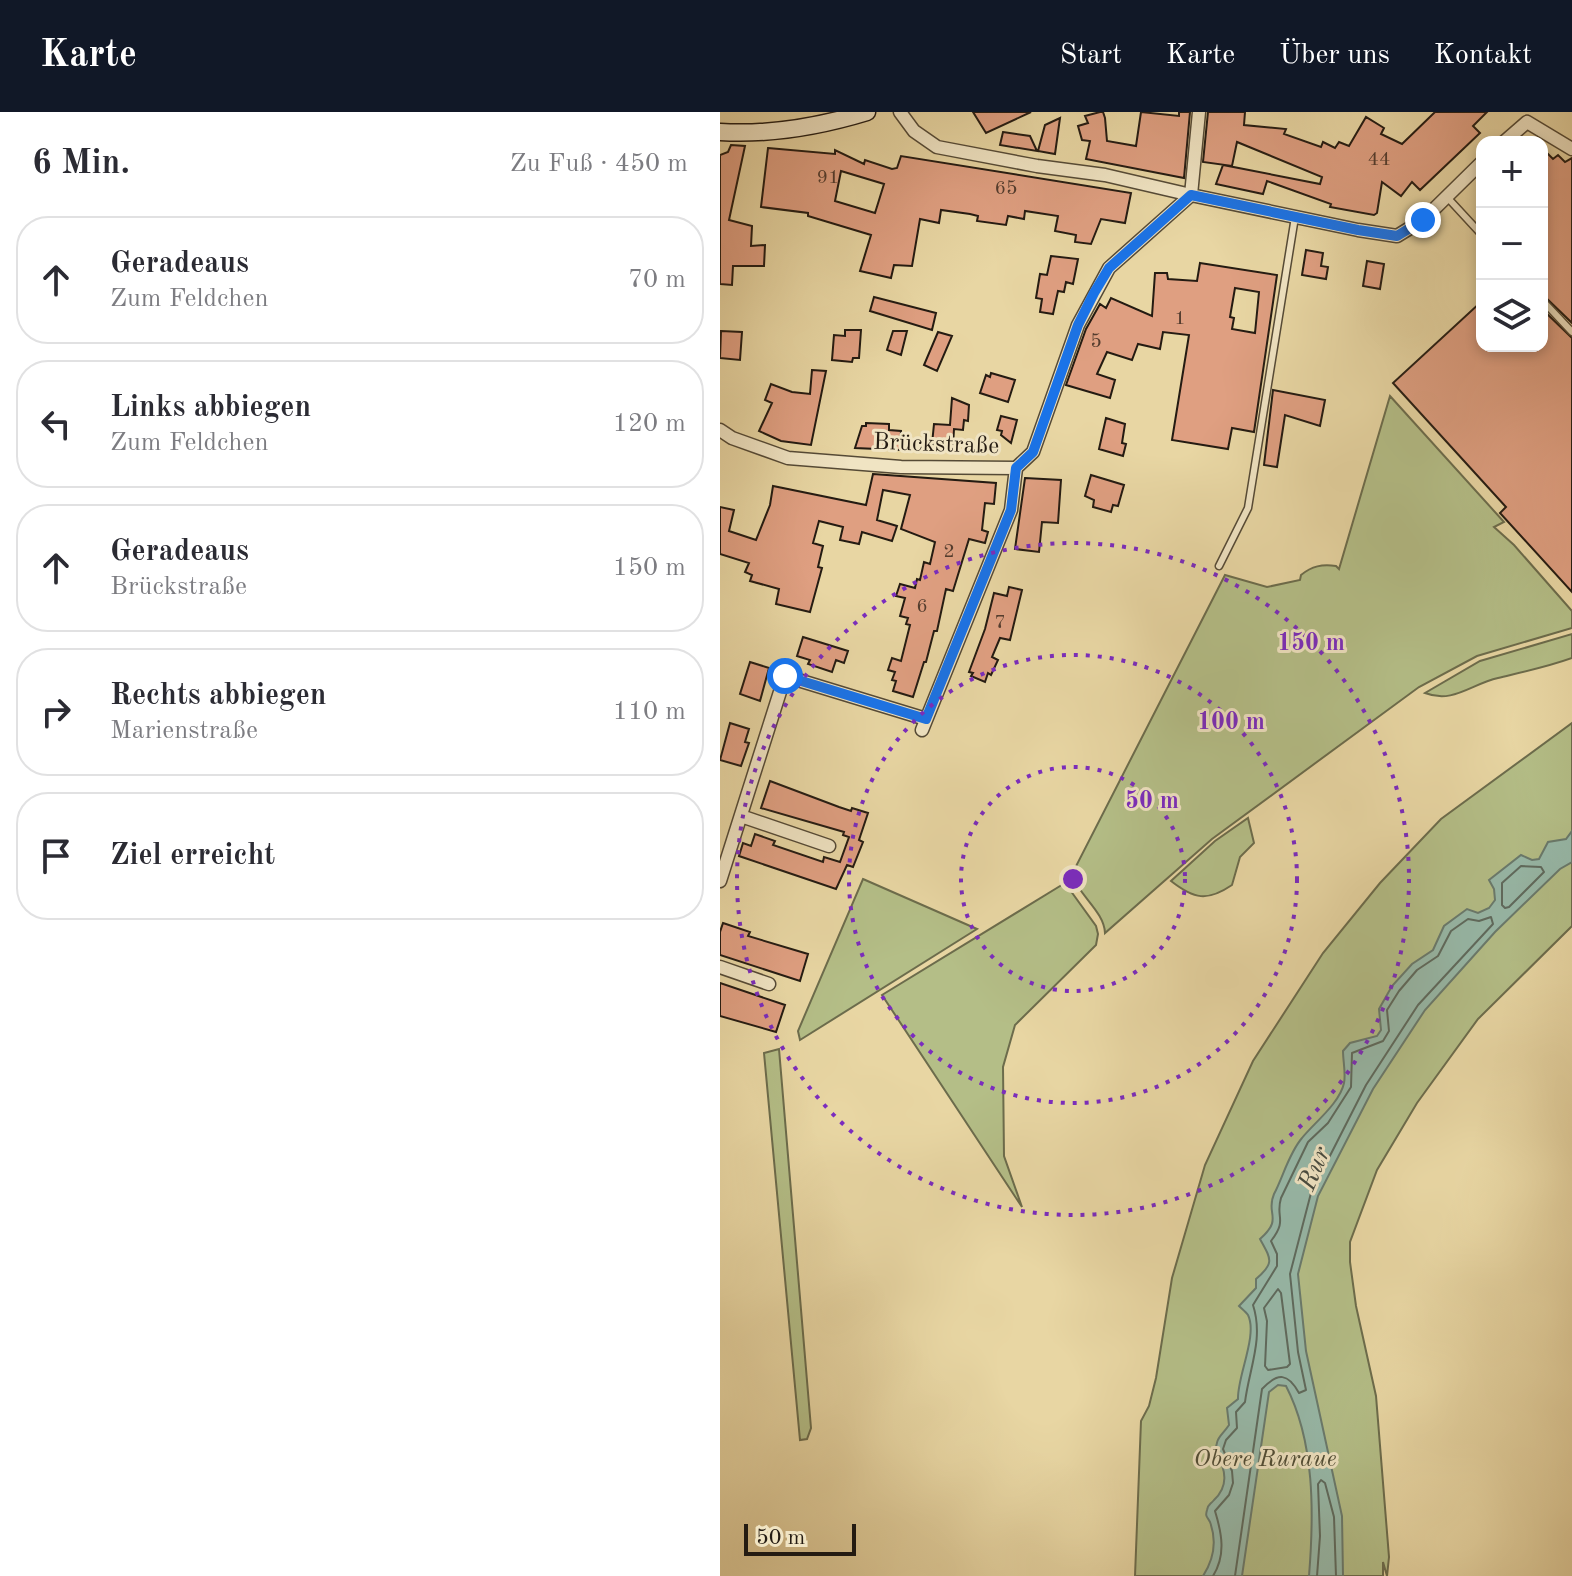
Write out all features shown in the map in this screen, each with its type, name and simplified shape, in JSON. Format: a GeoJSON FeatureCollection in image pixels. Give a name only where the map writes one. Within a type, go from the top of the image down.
{"type":"FeatureCollection","features":[{"type":"Feature","properties":{"kind":"main road"},"geometry":{"type":"LineString","coordinates":[[720,132],[741,133],[831,123],[867,112]]}},
{"type":"Feature","properties":{"kind":"street"},"geometry":{"type":"LineString","coordinates":[[900,112],[914,131],[937,147],[1105,175],[1397,236],[1423,220],[1476,168]]}},
{"type":"Feature","properties":{"kind":"street"},"geometry":{"type":"LineString","coordinates":[[1191,195],[1199,112]]}},
{"type":"Feature","properties":{"kind":"street"},"geometry":{"type":"LineString","coordinates":[[1510,136],[1528,117],[1572,149]]}},
{"type":"Feature","properties":{"kind":"street","name":"Brückstraße"},"geometry":{"type":"LineString","coordinates":[[720,430],[732,438],[788,458],[901,467],[1016,468],[1033,452],[1078,325],[1109,268],[1191,195]]}},
{"type":"Feature","properties":{"kind":"street"},"geometry":{"type":"LineString","coordinates":[[720,881],[785,676],[924,724],[1011,510],[1016,468]]}},
{"type":"Feature","properties":{"kind":"street"},"geometry":{"type":"LineString","coordinates":[[741,816],[829,846]]}},
{"type":"Feature","properties":{"kind":"street"},"geometry":{"type":"LineString","coordinates":[[720,967],[769,984]]}},
{"type":"Feature","properties":{"kind":"lane"},"geometry":{"type":"LineString","coordinates":[[1446,196],[1476,228]]}},
{"type":"Feature","properties":{"kind":"lane"},"geometry":{"type":"LineString","coordinates":[[1219,566],[1248,508],[1295,217]]}},
{"type":"Feature","properties":{"kind":"lane"},"geometry":{"type":"LineString","coordinates":[[1548,306],[1572,332]]}},
{"type":"Feature","properties":{"kind":"green space"},"geometry":{"type":"Polygon","coordinates":[[[1390,396],[1504,522],[1494,527],[1514,545],[1572,611],[1572,628],[1477,656],[1419,687],[1212,839],[1105,933],[1100,917],[1072,874],[1225,575],[1267,587],[1300,580],[1301,575],[1317,566],[1336,566],[1339,569],[1390,396]]]}},
{"type":"Feature","properties":{"kind":"green space"},"geometry":{"type":"Polygon","coordinates":[[[1572,634],[1572,658],[1488,681],[1453,695],[1425,693],[1480,661],[1572,634]]]}},
{"type":"Feature","properties":{"kind":"green space","name":"Obere Ruraue"},"geometry":{"type":"Polygon","coordinates":[[[1572,723],[1572,926],[1478,1019],[1417,1103],[1377,1170],[1350,1242],[1356,1306],[1376,1396],[1389,1557],[1387,1576],[1383,1562],[1383,1576],[1135,1576],[1141,1421],[1149,1406],[1156,1378],[1172,1278],[1205,1165],[1253,1061],[1323,953],[1380,883],[1441,819],[1572,723]]]}},
{"type":"Feature","properties":{"kind":"green space"},"geometry":{"type":"Polygon","coordinates":[[[1248,818],[1254,843],[1240,857],[1232,885],[1215,894],[1201,896],[1187,892],[1171,881],[1215,841],[1248,818]]]}},
{"type":"Feature","properties":{"kind":"green space"},"geometry":{"type":"Polygon","coordinates":[[[863,879],[977,929],[800,1040],[798,1031],[863,879]]]}},
{"type":"Feature","properties":{"kind":"green space"},"geometry":{"type":"Polygon","coordinates":[[[1065,883],[1096,926],[1098,934],[1096,945],[1015,1025],[1003,1067],[1004,1156],[1022,1207],[882,995],[1065,883]]]}},
{"type":"Feature","properties":{"kind":"green space"},"geometry":{"type":"Polygon","coordinates":[[[779,1049],[811,1428],[807,1439],[800,1440],[764,1053],[779,1049]]]}},
{"type":"Feature","properties":{"kind":"water","name":"Rur"},"geometry":{"type":"Polygon","coordinates":[[[1572,831],[1572,862],[1560,869],[1495,932],[1425,1010],[1373,1089],[1318,1196],[1298,1274],[1306,1351],[1342,1516],[1343,1576],[1309,1576],[1312,1503],[1307,1454],[1296,1408],[1286,1386],[1278,1385],[1269,1392],[1242,1576],[1203,1576],[1210,1563],[1214,1543],[1206,1512],[1224,1484],[1216,1444],[1229,1425],[1227,1408],[1238,1399],[1251,1333],[1248,1315],[1239,1306],[1256,1288],[1256,1279],[1269,1265],[1269,1256],[1260,1239],[1273,1221],[1272,1201],[1290,1158],[1297,1144],[1342,1090],[1345,1076],[1343,1051],[1350,1043],[1377,1036],[1381,1030],[1379,1009],[1392,986],[1412,964],[1433,950],[1444,926],[1467,909],[1478,913],[1489,908],[1495,900],[1489,880],[1521,855],[1532,860],[1539,859],[1548,842],[1566,839],[1572,831]]]}},
{"type":"Feature","properties":{"kind":"building"},"geometry":{"type":"Polygon","coordinates":[[[973,112],[1031,112],[986,133],[973,112]]]}},
{"type":"Feature","properties":{"kind":"building"},"geometry":{"type":"Polygon","coordinates":[[[1100,112],[1105,118],[1107,141],[1136,146],[1141,112],[1179,116],[1179,112],[1190,112],[1184,178],[1086,159],[1090,141],[1082,140],[1078,126],[1088,123],[1085,116],[1100,112]]]}},
{"type":"Feature","properties":{"kind":"building"},"geometry":{"type":"Polygon","coordinates":[[[1208,112],[1245,112],[1244,125],[1286,129],[1284,134],[1321,147],[1323,142],[1335,148],[1339,142],[1349,146],[1366,117],[1384,128],[1381,134],[1402,144],[1435,112],[1487,112],[1473,126],[1480,133],[1420,190],[1412,182],[1401,196],[1382,182],[1377,213],[1374,215],[1330,207],[1331,204],[1267,181],[1263,194],[1216,184],[1223,165],[1320,184],[1322,177],[1237,142],[1232,166],[1203,162],[1208,112]]]}},
{"type":"Feature","properties":{"kind":"building"},"geometry":{"type":"Polygon","coordinates":[[[1060,118],[1055,154],[1038,151],[1045,125],[1060,118]]]}},
{"type":"Feature","properties":{"kind":"building"},"geometry":{"type":"Polygon","coordinates":[[[1003,132],[1030,136],[1037,151],[1000,145],[1003,132]]]}},
{"type":"Feature","properties":{"kind":"building"},"geometry":{"type":"Polygon","coordinates":[[[731,145],[745,146],[729,220],[752,226],[751,246],[765,245],[764,266],[733,266],[732,285],[720,284],[720,155],[728,152],[731,145]]]}},
{"type":"Feature","properties":{"kind":"building"},"geometry":{"type":"Polygon","coordinates":[[[768,148],[835,154],[835,150],[864,164],[865,160],[892,169],[897,168],[901,156],[1131,193],[1125,223],[1101,219],[1091,244],[1075,242],[1076,235],[1055,231],[1058,216],[1025,211],[1024,219],[1008,216],[1006,225],[977,221],[978,216],[970,214],[941,210],[939,223],[920,219],[912,266],[894,265],[891,278],[860,271],[871,235],[808,216],[808,213],[761,207],[768,148]],[[841,171],[835,201],[875,213],[884,184],[841,171]]]}},
{"type":"Feature","properties":{"kind":"building"},"geometry":{"type":"Polygon","coordinates":[[[1548,154],[1553,159],[1558,155],[1565,162],[1572,158],[1572,323],[1548,300],[1548,154]]]}},
{"type":"Feature","properties":{"kind":"building"},"geometry":{"type":"Polygon","coordinates":[[[1306,250],[1323,253],[1321,266],[1328,267],[1326,279],[1302,275],[1306,250]]]}},
{"type":"Feature","properties":{"kind":"building"},"geometry":{"type":"Polygon","coordinates":[[[1051,256],[1078,259],[1073,284],[1066,282],[1064,292],[1058,291],[1053,314],[1040,312],[1042,299],[1036,298],[1040,274],[1047,275],[1051,256]]]}},
{"type":"Feature","properties":{"kind":"building"},"geometry":{"type":"Polygon","coordinates":[[[1367,261],[1384,264],[1380,289],[1363,286],[1367,261]]]}},
{"type":"Feature","properties":{"kind":"building"},"geometry":{"type":"Polygon","coordinates":[[[1200,263],[1277,275],[1254,432],[1232,428],[1228,449],[1172,440],[1189,335],[1163,332],[1160,349],[1138,344],[1132,360],[1107,352],[1097,374],[1115,380],[1110,398],[1066,385],[1086,329],[1100,304],[1106,308],[1111,298],[1152,316],[1155,273],[1167,273],[1168,279],[1197,281],[1200,263]],[[1235,288],[1230,317],[1234,318],[1232,329],[1255,333],[1259,292],[1235,288]]]}},
{"type":"Feature","properties":{"kind":"building"},"geometry":{"type":"Polygon","coordinates":[[[874,297],[936,313],[932,330],[870,311],[874,297]]]}},
{"type":"Feature","properties":{"kind":"building"},"geometry":{"type":"Polygon","coordinates":[[[1476,307],[1476,352],[1548,352],[1548,315],[1572,338],[1572,592],[1500,513],[1506,507],[1393,383],[1476,307]]]}},
{"type":"Feature","properties":{"kind":"building"},"geometry":{"type":"Polygon","coordinates":[[[845,330],[861,330],[859,358],[853,358],[852,362],[832,360],[834,335],[845,336],[845,330]]]}},
{"type":"Feature","properties":{"kind":"building"},"geometry":{"type":"Polygon","coordinates":[[[721,331],[742,332],[740,360],[720,358],[721,331]]]}},
{"type":"Feature","properties":{"kind":"building"},"geometry":{"type":"Polygon","coordinates":[[[893,331],[907,331],[901,355],[887,350],[893,331]]]}},
{"type":"Feature","properties":{"kind":"building"},"geometry":{"type":"Polygon","coordinates":[[[938,332],[952,336],[937,371],[924,365],[938,332]]]}},
{"type":"Feature","properties":{"kind":"building"},"geometry":{"type":"Polygon","coordinates":[[[812,370],[826,371],[811,445],[781,441],[759,431],[772,403],[765,400],[771,384],[792,392],[810,394],[812,370]]]}},
{"type":"Feature","properties":{"kind":"building"},"geometry":{"type":"Polygon","coordinates":[[[991,373],[1015,380],[1008,402],[980,393],[986,375],[990,377],[991,373]]]}},
{"type":"Feature","properties":{"kind":"building"},"geometry":{"type":"Polygon","coordinates":[[[1273,390],[1325,400],[1320,426],[1285,415],[1277,467],[1264,465],[1273,390]]]}},
{"type":"Feature","properties":{"kind":"building"},"geometry":{"type":"Polygon","coordinates":[[[952,398],[969,405],[968,421],[964,420],[963,430],[954,429],[953,446],[932,444],[934,424],[950,425],[952,398]]]}},
{"type":"Feature","properties":{"kind":"building"},"geometry":{"type":"Polygon","coordinates":[[[1001,416],[1017,420],[1011,443],[1001,435],[1002,431],[997,430],[1001,416]]]}},
{"type":"Feature","properties":{"kind":"building"},"geometry":{"type":"Polygon","coordinates":[[[1106,418],[1125,424],[1123,456],[1099,449],[1106,418]]]}},
{"type":"Feature","properties":{"kind":"building"},"geometry":{"type":"Polygon","coordinates":[[[866,423],[889,424],[889,430],[901,431],[900,450],[855,448],[862,426],[866,423]]]}},
{"type":"Feature","properties":{"kind":"building"},"geometry":{"type":"Polygon","coordinates":[[[873,474],[996,483],[994,504],[985,503],[982,530],[988,532],[985,543],[969,539],[953,591],[946,589],[937,631],[934,631],[913,697],[893,691],[895,672],[888,670],[892,658],[901,661],[910,625],[906,624],[908,618],[900,616],[905,598],[896,596],[900,584],[915,588],[924,562],[930,564],[935,542],[901,529],[910,495],[883,490],[877,520],[897,526],[892,541],[862,532],[859,544],[840,540],[843,527],[819,521],[813,543],[823,546],[818,567],[822,568],[810,612],[776,604],[779,589],[750,581],[752,575],[745,572],[749,563],[720,554],[720,507],[734,510],[729,531],[756,540],[770,505],[773,486],[866,505],[873,474]]]}},
{"type":"Feature","properties":{"kind":"building"},"geometry":{"type":"Polygon","coordinates":[[[1091,475],[1124,485],[1118,506],[1113,505],[1111,512],[1093,507],[1094,500],[1085,496],[1091,475]]]}},
{"type":"Feature","properties":{"kind":"building"},"geometry":{"type":"Polygon","coordinates":[[[1025,478],[1061,480],[1058,523],[1042,522],[1039,552],[1015,549],[1025,478]]]}},
{"type":"Feature","properties":{"kind":"building"},"geometry":{"type":"Polygon","coordinates":[[[1009,587],[1022,590],[1010,640],[1000,638],[992,657],[998,660],[985,682],[969,672],[994,593],[1007,596],[1009,587]]]}},
{"type":"Feature","properties":{"kind":"building"},"geometry":{"type":"Polygon","coordinates":[[[803,637],[848,651],[844,663],[836,660],[832,672],[808,664],[810,660],[797,656],[803,637]]]}},
{"type":"Feature","properties":{"kind":"building"},"geometry":{"type":"Polygon","coordinates":[[[750,662],[769,668],[760,701],[740,694],[750,662]]]}},
{"type":"Feature","properties":{"kind":"building"},"geometry":{"type":"Polygon","coordinates":[[[730,723],[749,729],[745,742],[749,743],[741,766],[720,760],[730,723]]]}},
{"type":"Feature","properties":{"kind":"building"},"geometry":{"type":"Polygon","coordinates":[[[770,781],[851,811],[852,808],[868,813],[859,840],[863,842],[853,867],[847,865],[836,889],[739,856],[743,843],[751,846],[755,834],[775,841],[773,845],[823,862],[824,857],[840,862],[849,837],[843,835],[844,832],[761,808],[770,781]]]}},
{"type":"Feature","properties":{"kind":"building"},"geometry":{"type":"Polygon","coordinates":[[[723,923],[750,932],[748,936],[808,954],[800,981],[720,955],[723,923]]]}},
{"type":"Feature","properties":{"kind":"building"},"geometry":{"type":"Polygon","coordinates":[[[720,983],[785,1005],[776,1032],[720,1016],[720,983]]]}},
{"type":"Feature","properties":{"kind":"route"},"geometry":{"type":"LineString","coordinates":[[785,676],[926,719],[1011,510],[1016,468],[1033,452],[1078,325],[1094,293],[1109,268],[1191,195],[1397,236],[1423,220]]}}]}
